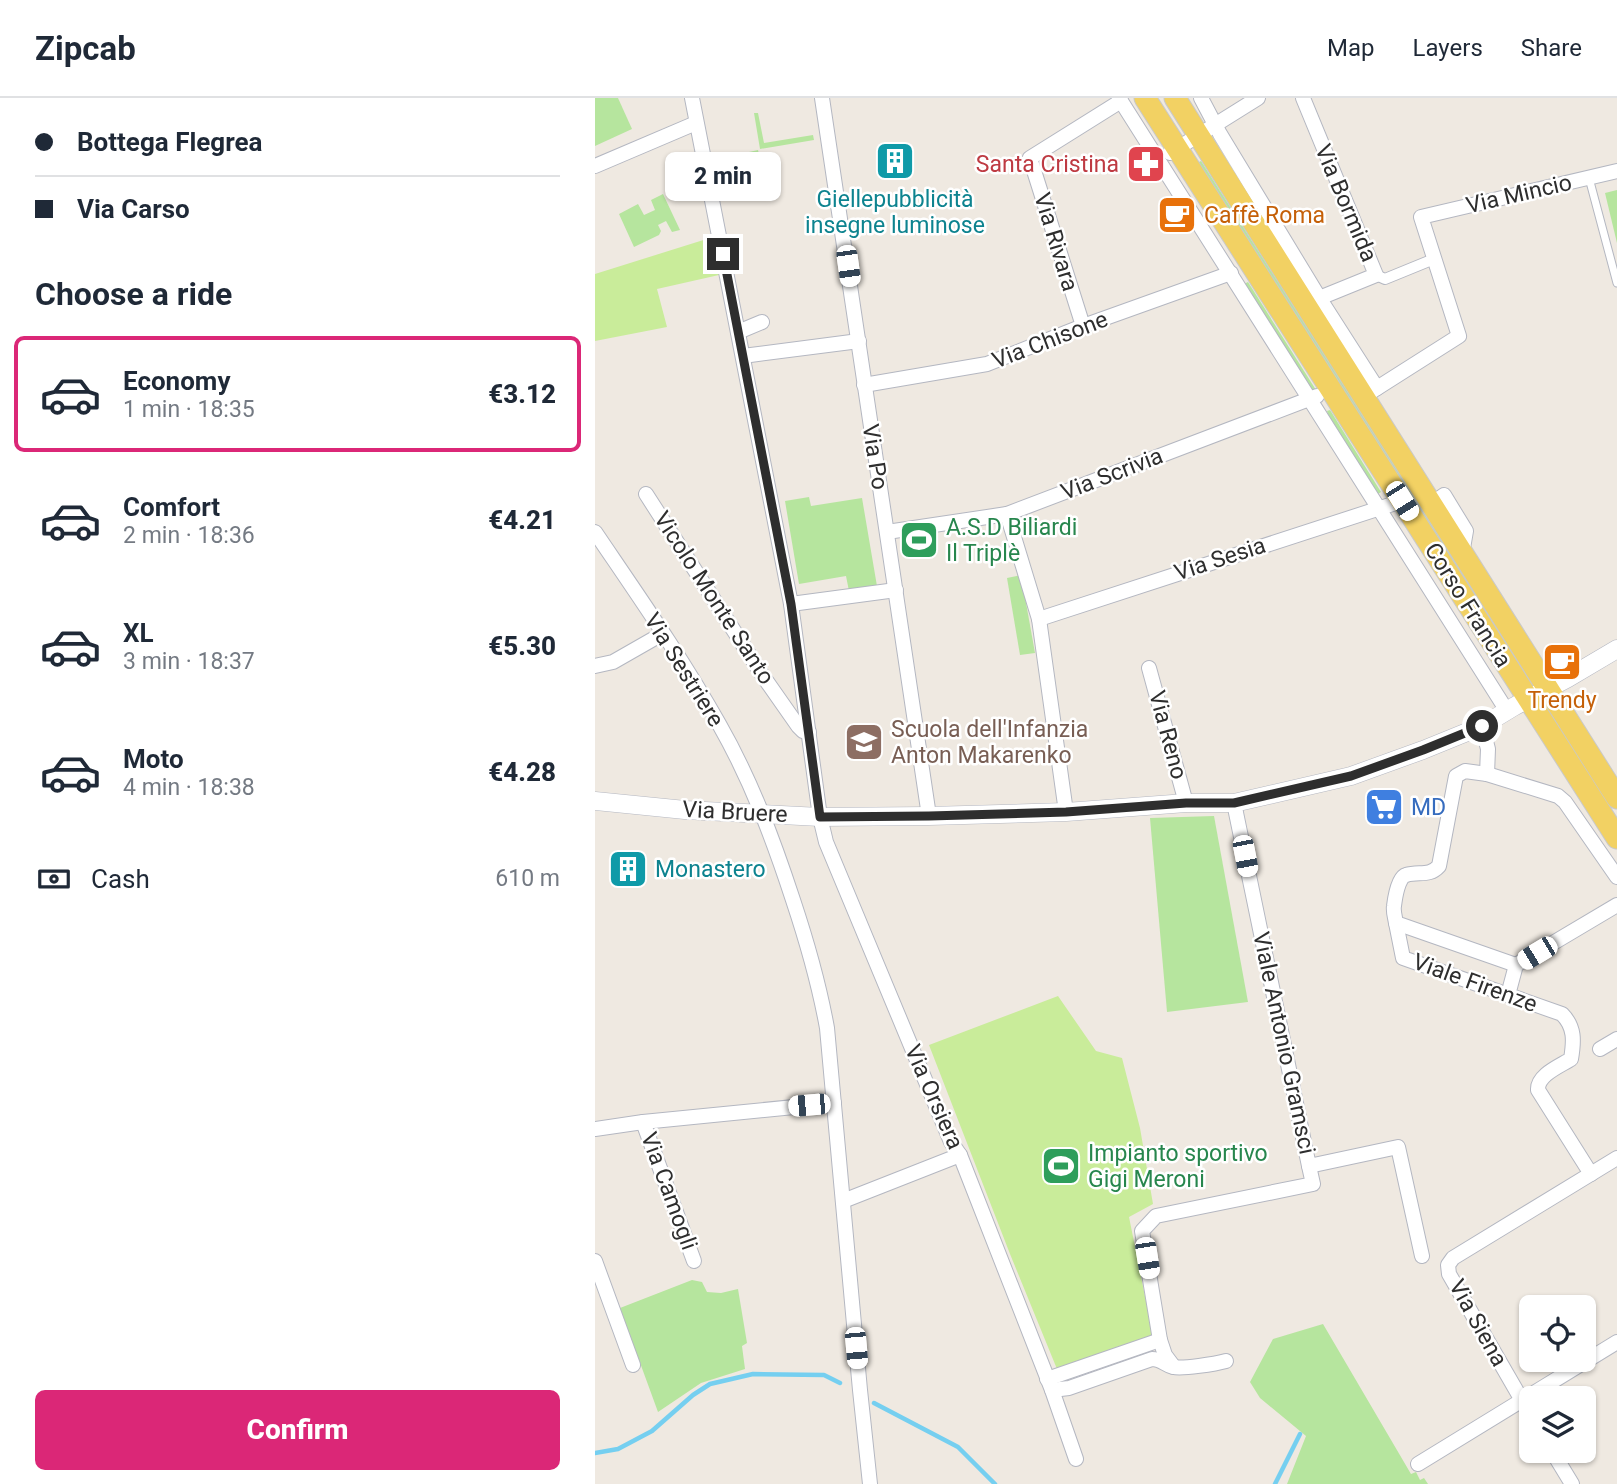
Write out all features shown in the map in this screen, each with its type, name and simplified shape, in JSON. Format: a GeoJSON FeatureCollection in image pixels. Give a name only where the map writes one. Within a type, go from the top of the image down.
{"type":"FeatureCollection","features":[{"type":"Feature","properties":{"kind":"main road","name":"Corso Francia"},"geometry":{"type":"LineString","coordinates":[[1145,98],[1402,501],[1538,694],[1614,788]]}},
{"type":"Feature","properties":{"kind":"main road","name":"Corso Francia"},"geometry":{"type":"LineString","coordinates":[[1175,98],[1206,130],[1370,393],[1430,504],[1462,554],[1617,838]]}},
{"type":"Feature","properties":{"kind":"street","name":"Via Orsiera"},"geometry":{"type":"LineString","coordinates":[[692,98],[791,604],[820,817],[831,854],[951,1142],[960,1155],[1050,1384],[1076,1459]]}},
{"type":"Feature","properties":{"kind":"street","name":"Via Po"},"geometry":{"type":"LineString","coordinates":[[822,98],[929,816]]}},
{"type":"Feature","properties":{"kind":"street","name":"Corso Francia"},"geometry":{"type":"LineString","coordinates":[[1201,98],[1206,130]]}},
{"type":"Feature","properties":{"kind":"street"},"geometry":{"type":"LineString","coordinates":[[1158,160],[1258,98]]}},
{"type":"Feature","properties":{"kind":"street","name":"Via Bormida"},"geometry":{"type":"LineString","coordinates":[[1303,98],[1376,275],[1312,301]]}},
{"type":"Feature","properties":{"kind":"street","name":"Corso Francia"},"geometry":{"type":"LineString","coordinates":[[1120,99],[1507,711]]}},
{"type":"Feature","properties":{"kind":"street","name":"Via Rivara"},"geometry":{"type":"LineString","coordinates":[[1083,327],[1030,158],[1120,99]]}},
{"type":"Feature","properties":{"kind":"street"},"geometry":{"type":"LineString","coordinates":[[595,166],[696,123]]}},
{"type":"Feature","properties":{"kind":"street","name":"Via Mincio"},"geometry":{"type":"LineString","coordinates":[[1434,259],[1421,217],[1617,171]]}},
{"type":"Feature","properties":{"kind":"street"},"geometry":{"type":"LineString","coordinates":[[1370,393],[1459,336],[1434,259],[1385,279],[1376,275]]}},
{"type":"Feature","properties":{"kind":"street"},"geometry":{"type":"LineString","coordinates":[[1232,275],[1252,266]]}},
{"type":"Feature","properties":{"kind":"street","name":"Via Chisone"},"geometry":{"type":"LineString","coordinates":[[864,385],[987,364],[1232,275]]}},
{"type":"Feature","properties":{"kind":"street"},"geometry":{"type":"LineString","coordinates":[[739,332],[762,321]]}},
{"type":"Feature","properties":{"kind":"street"},"geometry":{"type":"LineString","coordinates":[[743,356],[859,341]]}},
{"type":"Feature","properties":{"kind":"street","name":"Via Scrivia"},"geometry":{"type":"LineString","coordinates":[[887,532],[1007,514],[1332,391]]}},
{"type":"Feature","properties":{"kind":"street","name":"Vicolo Monte Santo"},"geometry":{"type":"LineString","coordinates":[[646,494],[797,726],[809,732]]}},
{"type":"Feature","properties":{"kind":"street","name":"Via Sesia"},"geometry":{"type":"LineString","coordinates":[[1039,619],[1402,501]]}},
{"type":"Feature","properties":{"kind":"street"},"geometry":{"type":"LineString","coordinates":[[1007,514],[1039,619],[1066,812]]}},
{"type":"Feature","properties":{"kind":"street","name":"Via Sestriere"},"geometry":{"type":"LineString","coordinates":[[595,532],[602,553],[662,634],[720,726],[763,814],[810,954],[827,1028],[870,1484]]}},
{"type":"Feature","properties":{"kind":"street"},"geometry":{"type":"LineString","coordinates":[[791,604],[896,590]]}},
{"type":"Feature","properties":{"kind":"street"},"geometry":{"type":"LineString","coordinates":[[595,666],[613,662],[662,634]]}},
{"type":"Feature","properties":{"kind":"street","name":"Via Bruere"},"geometry":{"type":"LineString","coordinates":[[595,801],[685,810],[820,817],[1066,812],[1186,803],[1234,803],[1351,776],[1423,750],[1482,726],[1617,649]]}},
{"type":"Feature","properties":{"kind":"street","name":"Via Reno"},"geometry":{"type":"LineString","coordinates":[[1149,668],[1186,803]]}},
{"type":"Feature","properties":{"kind":"street"},"geometry":{"type":"LineString","coordinates":[[1482,726],[1487,749],[1487,774],[1558,796],[1566,802],[1617,877]]}},
{"type":"Feature","properties":{"kind":"street","name":"Viale Firenze"},"geometry":{"type":"LineString","coordinates":[[1487,774],[1465,771],[1455,776],[1439,866],[1427,874],[1405,875],[1401,878],[1393,908],[1403,958],[1562,1014],[1568,1020],[1574,1040],[1571,1059],[1542,1078],[1538,1090],[1591,1174]]}},
{"type":"Feature","properties":{"kind":"street","name":"Viale Antonio Gramsci"},"geometry":{"type":"LineString","coordinates":[[1234,803],[1309,1166],[1398,1147],[1422,1256]]}},
{"type":"Feature","properties":{"kind":"street"},"geometry":{"type":"LineString","coordinates":[[1508,995],[1517,965],[1617,905]]}},
{"type":"Feature","properties":{"kind":"street","name":"Viale Firenze"},"geometry":{"type":"LineString","coordinates":[[1396,923],[1517,965]]}},
{"type":"Feature","properties":{"kind":"street"},"geometry":{"type":"LineString","coordinates":[[1600,1049],[1617,1039]]}},
{"type":"Feature","properties":{"kind":"street","name":"Via Camogli"},"geometry":{"type":"LineString","coordinates":[[595,1129],[834,1103]]}},
{"type":"Feature","properties":{"kind":"street","name":"Via Camogli"},"geometry":{"type":"LineString","coordinates":[[643,1122],[694,1261]]}},
{"type":"Feature","properties":{"kind":"street"},"geometry":{"type":"LineString","coordinates":[[843,1201],[960,1155]]}},
{"type":"Feature","properties":{"kind":"street"},"geometry":{"type":"LineString","coordinates":[[1591,1174],[1617,1158]]}},
{"type":"Feature","properties":{"kind":"street"},"geometry":{"type":"LineString","coordinates":[[1174,1367],[1165,1355],[1160,1340],[1142,1231],[1156,1216],[1313,1184],[1309,1166]]}},
{"type":"Feature","properties":{"kind":"street","name":"Via Siena"},"geometry":{"type":"LineString","coordinates":[[1519,1396],[1449,1274],[1448,1265],[1453,1258],[1591,1174]]}},
{"type":"Feature","properties":{"kind":"street"},"geometry":{"type":"LineString","coordinates":[[595,1261],[633,1365]]}},
{"type":"Feature","properties":{"kind":"street"},"geometry":{"type":"LineString","coordinates":[[1050,1384],[1160,1340]]}},
{"type":"Feature","properties":{"kind":"street"},"geometry":{"type":"LineString","coordinates":[[1544,1386],[1617,1342]]}},
{"type":"Feature","properties":{"kind":"street"},"geometry":{"type":"LineString","coordinates":[[1050,1384],[1069,1388],[1152,1359],[1159,1359],[1174,1367],[1226,1361]]}},
{"type":"Feature","properties":{"kind":"street"},"geometry":{"type":"LineString","coordinates":[[1417,1464],[1519,1401]]}},
{"type":"Feature","properties":{"kind":"street"},"geometry":{"type":"LineString","coordinates":[[1559,1463],[1572,1484]]}},
{"type":"Feature","properties":{"kind":"lane"},"geometry":{"type":"LineString","coordinates":[[1589,178],[1617,283]]}},
{"type":"Feature","properties":{"kind":"green space"},"geometry":{"type":"Polygon","coordinates":[[[595,98],[618,98],[632,129],[595,146],[595,98]]]}},
{"type":"Feature","properties":{"kind":"green space"},"geometry":{"type":"Polygon","coordinates":[[[754,113],[758,113],[764,143],[813,135],[814,140],[760,149],[754,113]]]}},
{"type":"Feature","properties":{"kind":"green space"},"geometry":{"type":"Polygon","coordinates":[[[758,150],[767,190],[718,200],[709,161],[758,150]]]}},
{"type":"Feature","properties":{"kind":"green space"},"geometry":{"type":"Polygon","coordinates":[[[1201,161],[1527,673],[1523,675],[1197,163],[1201,161]]]}},
{"type":"Feature","properties":{"kind":"green space"},"geometry":{"type":"Polygon","coordinates":[[[1617,190],[1617,243],[1605,193],[1617,190]]]}},
{"type":"Feature","properties":{"kind":"green space"},"geometry":{"type":"Polygon","coordinates":[[[663,194],[680,230],[672,232],[666,221],[658,225],[661,231],[659,235],[634,247],[619,214],[638,204],[644,215],[655,210],[651,200],[663,194]]]}},
{"type":"Feature","properties":{"kind":"green space"},"geometry":{"type":"Polygon","coordinates":[[[713,237],[719,275],[657,289],[667,327],[595,341],[595,274],[713,237]]]}},
{"type":"Feature","properties":{"kind":"green space"},"geometry":{"type":"Polygon","coordinates":[[[1248,282],[1316,390],[1314,394],[1244,284],[1248,282]]]}},
{"type":"Feature","properties":{"kind":"green space"},"geometry":{"type":"Polygon","coordinates":[[[1330,410],[1381,492],[1378,494],[1328,414],[1327,411],[1330,410]]]}},
{"type":"Feature","properties":{"kind":"green space"},"geometry":{"type":"Polygon","coordinates":[[[809,497],[811,506],[862,498],[878,592],[850,596],[846,576],[799,584],[785,501],[809,497]]]}},
{"type":"Feature","properties":{"kind":"green space"},"geometry":{"type":"Polygon","coordinates":[[[1021,575],[1035,653],[1020,655],[1007,578],[1021,575]]]}},
{"type":"Feature","properties":{"kind":"green space"},"geometry":{"type":"Polygon","coordinates":[[[1214,816],[1248,1002],[1167,1012],[1150,818],[1214,816]]]}},
{"type":"Feature","properties":{"kind":"green space","name":"Impianto sportivo Gigi Meroni"},"geometry":{"type":"Polygon","coordinates":[[[1058,996],[1096,1051],[1122,1058],[1140,1128],[1153,1204],[1129,1217],[1153,1336],[1057,1369],[929,1045],[1058,996]]]}},
{"type":"Feature","properties":{"kind":"green space"},"geometry":{"type":"Polygon","coordinates":[[[692,1280],[702,1282],[707,1292],[721,1293],[738,1289],[747,1343],[742,1346],[745,1369],[701,1383],[658,1412],[620,1308],[692,1280]]]}},
{"type":"Feature","properties":{"kind":"green space"},"geometry":{"type":"Polygon","coordinates":[[[1323,1324],[1411,1474],[1416,1472],[1420,1480],[1424,1478],[1428,1484],[1287,1484],[1306,1436],[1260,1398],[1250,1382],[1273,1339],[1323,1324]]]}},
{"type":"Feature","properties":{"kind":"waterway"},"geometry":{"type":"LineString","coordinates":[[595,1453],[618,1449],[652,1431],[693,1395],[710,1384],[753,1374],[824,1375],[840,1383]]}},
{"type":"Feature","properties":{"kind":"waterway"},"geometry":{"type":"LineString","coordinates":[[874,1403],[958,1447],[995,1484]]}},
{"type":"Feature","properties":{"kind":"waterway"},"geometry":{"type":"LineString","coordinates":[[1275,1484],[1300,1434]]}},
{"type":"Feature","properties":{"kind":"place","name":"Giellepubblicità insegne luminose"},"geometry":{"type":"Point","coordinates":[895,161]}},
{"type":"Feature","properties":{"kind":"place","name":"Santa Cristina"},"geometry":{"type":"Point","coordinates":[1146,164]}},
{"type":"Feature","properties":{"kind":"place","name":"Caffè Roma"},"geometry":{"type":"Point","coordinates":[1177,215]}},
{"type":"Feature","properties":{"kind":"place","name":"A.S.D Biliardi Il Triplè"},"geometry":{"type":"Point","coordinates":[919,540]}},
{"type":"Feature","properties":{"kind":"place","name":"Trendy"},"geometry":{"type":"Point","coordinates":[1562,662]}},
{"type":"Feature","properties":{"kind":"place","name":"Scuola dell'Infanzia Anton Makarenko"},"geometry":{"type":"Point","coordinates":[864,742]}},
{"type":"Feature","properties":{"kind":"place","name":"MD"},"geometry":{"type":"Point","coordinates":[1384,807]}},
{"type":"Feature","properties":{"kind":"place","name":"Monastero"},"geometry":{"type":"Point","coordinates":[628,869]}},
{"type":"Feature","properties":{"kind":"place","name":"Impianto sportivo Gigi Meroni"},"geometry":{"type":"Point","coordinates":[1061,1166]}},
{"type":"Feature","properties":{"kind":"route"},"geometry":{"type":"LineString","coordinates":[[723,254],[791,604],[820,817],[1066,812],[1186,803],[1234,803],[1351,776],[1482,726]]}}]}
